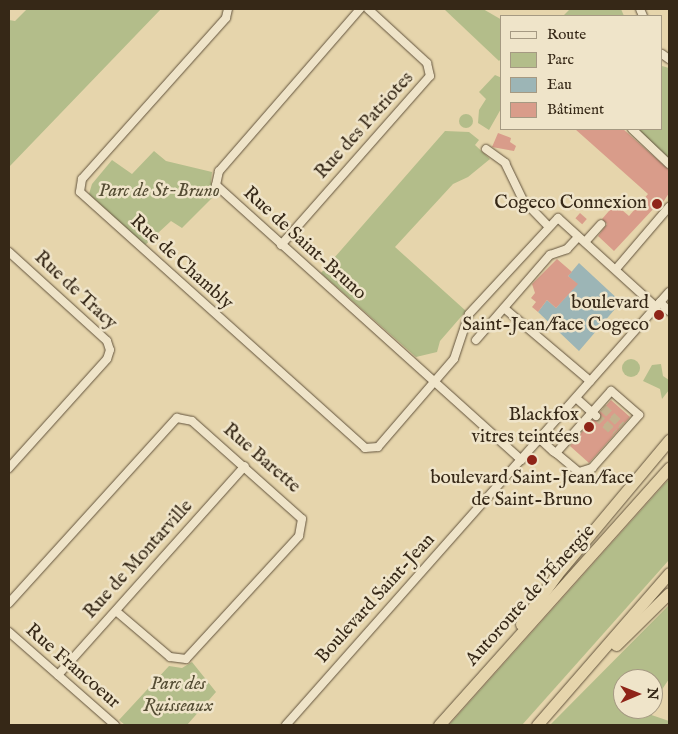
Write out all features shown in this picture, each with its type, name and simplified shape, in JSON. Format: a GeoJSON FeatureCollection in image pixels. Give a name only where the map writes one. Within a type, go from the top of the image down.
{"type":"FeatureCollection","features":[{"type":"Feature","properties":{"kind":"highway"},"geometry":{"type":"LineString","coordinates":[[488,671],[557,574],[669,440]]}},
{"type":"Feature","properties":{"kind":"highway","name":"Autoroute de l'Énergie"},"geometry":{"type":"LineString","coordinates":[[440,725],[669,468]]}},
{"type":"Feature","properties":{"kind":"highway"},"geometry":{"type":"LineString","coordinates":[[562,699],[669,573]]}},
{"type":"Feature","properties":{"kind":"highway"},"geometry":{"type":"LineString","coordinates":[[537,725],[669,593]]}},
{"type":"Feature","properties":{"kind":"street","name":"Rue de Chambly"},"geometry":{"type":"LineString","coordinates":[[228,9],[226,18],[82,179],[81,194],[366,449],[377,448],[434,382]]}},
{"type":"Feature","properties":{"kind":"street","name":"Rue de Saint-Bruno"},"geometry":{"type":"LineString","coordinates":[[360,9],[216,176],[219,190],[520,460]]}},
{"type":"Feature","properties":{"kind":"street","name":"Rue des Patriotes"},"geometry":{"type":"LineString","coordinates":[[281,245],[430,76],[428,63],[368,9]]}},
{"type":"Feature","properties":{"kind":"street"},"geometry":{"type":"LineString","coordinates":[[633,130],[669,164]]}},
{"type":"Feature","properties":{"kind":"street"},"geometry":{"type":"LineString","coordinates":[[486,149],[505,163],[523,200],[548,226]]}},
{"type":"Feature","properties":{"kind":"street"},"geometry":{"type":"LineString","coordinates":[[616,270],[669,207]]}},
{"type":"Feature","properties":{"kind":"street"},"geometry":{"type":"LineString","coordinates":[[434,382],[457,354],[469,314],[548,226],[558,218],[616,270],[669,311]]}},
{"type":"Feature","properties":{"kind":"street"},"geometry":{"type":"LineString","coordinates":[[585,242],[601,224]]}},
{"type":"Feature","properties":{"kind":"street"},"geometry":{"type":"LineString","coordinates":[[476,340],[550,255],[567,249],[578,237]]}},
{"type":"Feature","properties":{"kind":"street","name":"Rue de Tracy"},"geometry":{"type":"LineString","coordinates":[[9,252],[106,340],[110,350],[108,358],[9,468]]}},
{"type":"Feature","properties":{"kind":"street","name":"Boulevard Saint-Jean"},"geometry":{"type":"LineString","coordinates":[[286,725],[669,292]]}},
{"type":"Feature","properties":{"kind":"street"},"geometry":{"type":"LineString","coordinates":[[504,308],[590,382]]}},
{"type":"Feature","properties":{"kind":"street"},"geometry":{"type":"LineString","coordinates":[[540,439],[556,453],[579,472],[592,468],[617,435],[638,415],[611,391],[594,414],[556,453]]}},
{"type":"Feature","properties":{"kind":"street"},"geometry":{"type":"LineString","coordinates":[[576,398],[594,414]]}},
{"type":"Feature","properties":{"kind":"street","name":"Rue Barette"},"geometry":{"type":"LineString","coordinates":[[9,604],[174,420],[190,419],[300,516],[303,525],[299,536],[186,659],[170,658],[116,611]]}},
{"type":"Feature","properties":{"kind":"street","name":"Rue de Montarville"},"geometry":{"type":"LineString","coordinates":[[58,675],[244,466]]}},
{"type":"Feature","properties":{"kind":"street","name":"Rue Francoeur"},"geometry":{"type":"LineString","coordinates":[[9,632],[114,725]]}},
{"type":"Feature","properties":{"kind":"green space"},"geometry":{"type":"Polygon","coordinates":[[[27,9],[161,9],[9,167],[9,20],[15,21],[27,9]]]}},
{"type":"Feature","properties":{"kind":"green space"},"geometry":{"type":"Polygon","coordinates":[[[444,9],[483,9],[500,19],[499,61],[444,9]]]}},
{"type":"Feature","properties":{"kind":"green space"},"geometry":{"type":"Polygon","coordinates":[[[570,9],[621,9],[624,15],[564,15],[570,9]]]}},
{"type":"Feature","properties":{"kind":"green space"},"geometry":{"type":"Polygon","coordinates":[[[663,66],[669,68],[669,160],[635,130],[663,130],[663,66]]]}},
{"type":"Feature","properties":{"kind":"green space"},"geometry":{"type":"Polygon","coordinates":[[[495,75],[500,77],[500,111],[489,130],[478,123],[479,110],[486,99],[479,92],[495,75]]]}},
{"type":"Feature","properties":{"kind":"green space"},"geometry":{"type":"Polygon","coordinates":[[[466,114],[471,116],[473,121],[471,126],[466,128],[461,126],[459,121],[461,116],[466,114]]]}},
{"type":"Feature","properties":{"kind":"green space"},"geometry":{"type":"Polygon","coordinates":[[[445,131],[469,132],[479,140],[475,145],[490,159],[468,177],[453,184],[395,247],[466,311],[440,341],[437,352],[416,357],[321,273],[445,131]]]}},
{"type":"Feature","properties":{"kind":"green space","name":"Parc de St-Bruno"},"geometry":{"type":"Polygon","coordinates":[[[154,151],[166,161],[212,172],[211,182],[216,194],[182,228],[171,221],[145,245],[89,194],[92,184],[112,160],[132,174],[154,151]]]}},
{"type":"Feature","properties":{"kind":"green space"},"geometry":{"type":"Polygon","coordinates":[[[631,359],[637,362],[640,368],[637,374],[631,377],[625,374],[622,368],[625,362],[631,359]]]}},
{"type":"Feature","properties":{"kind":"green space"},"geometry":{"type":"Polygon","coordinates":[[[661,364],[663,376],[669,380],[669,390],[662,399],[660,389],[643,381],[652,365],[661,364]]]}},
{"type":"Feature","properties":{"kind":"green space"},"geometry":{"type":"Polygon","coordinates":[[[669,479],[669,560],[522,725],[449,725],[669,479]]]}},
{"type":"Feature","properties":{"kind":"green space"},"geometry":{"type":"Polygon","coordinates":[[[669,605],[669,679],[663,688],[663,669],[613,669],[613,719],[663,719],[669,721],[669,725],[550,725],[669,605]]]}},
{"type":"Feature","properties":{"kind":"green space","name":"Parc des Ruisseaux"},"geometry":{"type":"Polygon","coordinates":[[[192,662],[216,692],[187,725],[125,725],[119,720],[169,666],[182,668],[192,662]]]}},
{"type":"Feature","properties":{"kind":"water"},"geometry":{"type":"Polygon","coordinates":[[[579,263],[621,302],[579,351],[538,312],[547,300],[556,308],[577,284],[568,276],[579,263]]]}},
{"type":"Feature","properties":{"kind":"building"},"geometry":{"type":"Polygon","coordinates":[[[576,130],[624,130],[669,170],[669,193],[662,204],[658,208],[656,206],[614,251],[598,236],[607,224],[602,219],[615,204],[629,216],[648,194],[576,130]]]}},
{"type":"Feature","properties":{"kind":"building"},"geometry":{"type":"Polygon","coordinates":[[[498,133],[511,138],[510,142],[516,146],[514,151],[492,147],[498,133]]]}},
{"type":"Feature","properties":{"kind":"building"},"geometry":{"type":"Polygon","coordinates":[[[580,213],[587,219],[582,224],[575,218],[580,213]]]}},
{"type":"Feature","properties":{"kind":"building"},"geometry":{"type":"Polygon","coordinates":[[[557,259],[572,272],[568,276],[578,284],[556,308],[547,300],[538,312],[532,307],[536,302],[531,298],[535,293],[532,284],[557,259]]]}},
{"type":"Feature","properties":{"kind":"building"},"geometry":{"type":"Polygon","coordinates":[[[611,400],[630,417],[589,463],[570,446],[592,420],[600,419],[600,412],[611,400]]]}},
{"type":"Feature","properties":{"kind":"tunnel"},"geometry":{"type":"LineString","coordinates":[[603,408],[622,426]]}},
{"type":"Feature","properties":{"kind":"tunnel"},"geometry":{"type":"LineString","coordinates":[[596,416],[615,433]]}},
{"type":"Feature","properties":{"kind":"place","name":"Cogeco Connexion"},"geometry":{"type":"Point","coordinates":[657,204]}},
{"type":"Feature","properties":{"kind":"place","name":"boulevard Saint-Jean/face Cogeco"},"geometry":{"type":"Point","coordinates":[659,315]}},
{"type":"Feature","properties":{"kind":"place","name":"Blackfox vitres teintées"},"geometry":{"type":"Point","coordinates":[589,427]}},
{"type":"Feature","properties":{"kind":"place","name":"boulevard Saint-Jean/face de Saint-Bruno"},"geometry":{"type":"Point","coordinates":[532,460]}}]}
